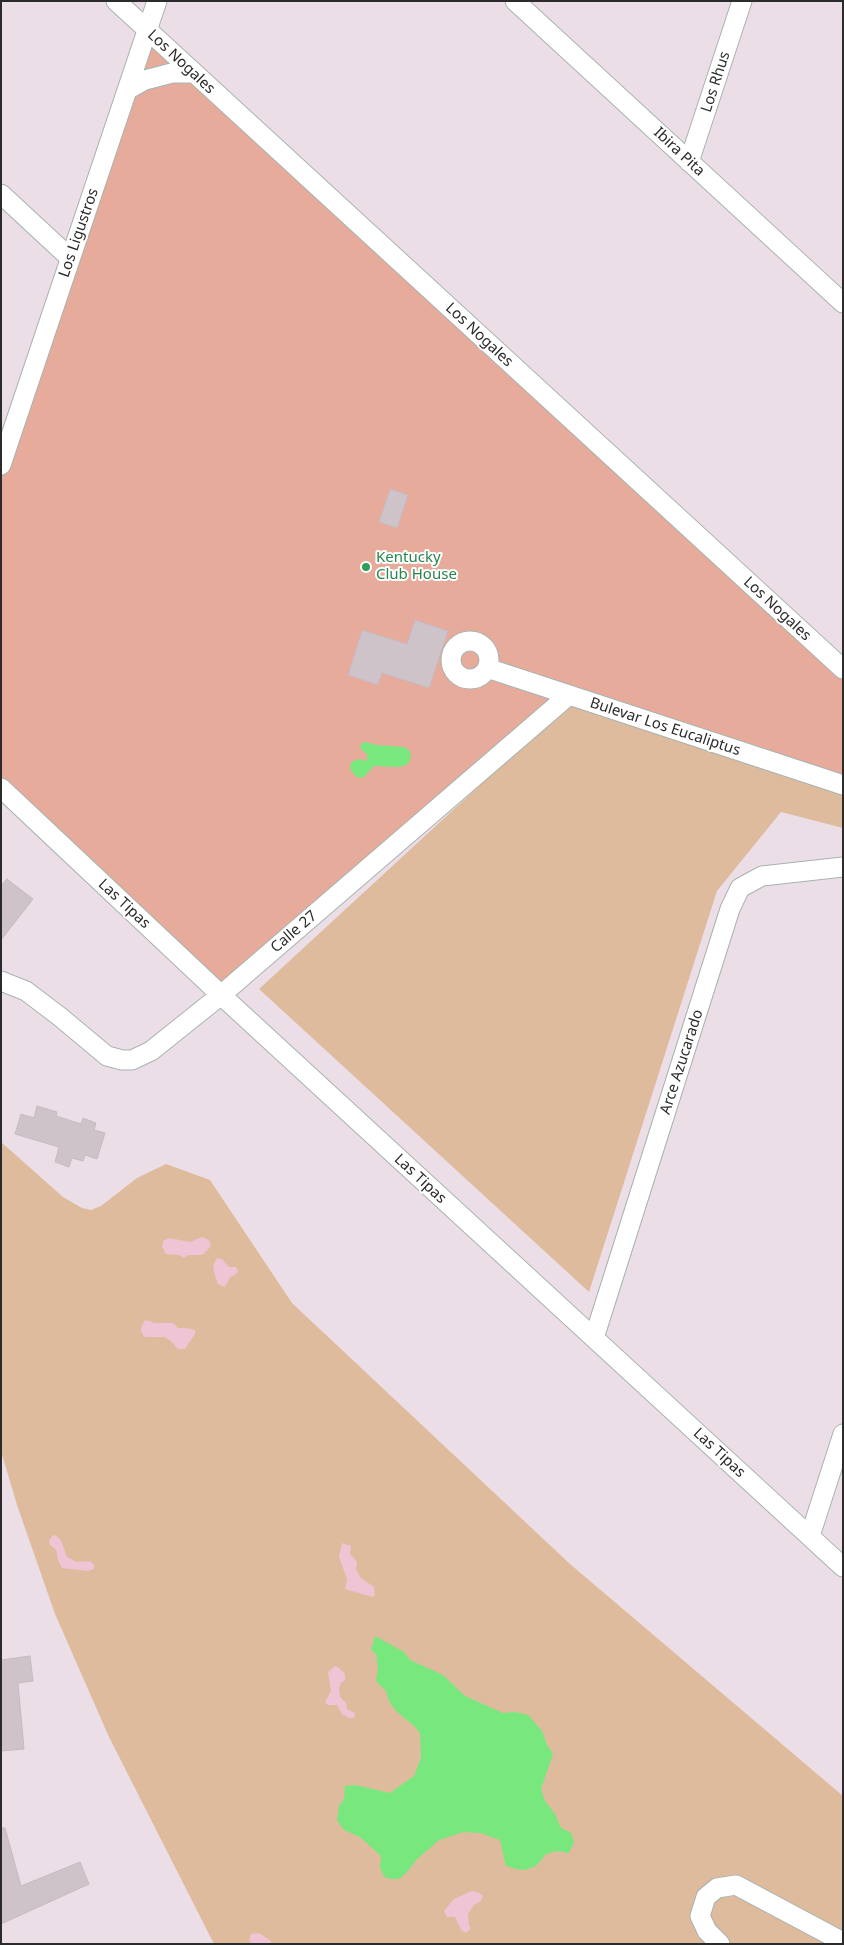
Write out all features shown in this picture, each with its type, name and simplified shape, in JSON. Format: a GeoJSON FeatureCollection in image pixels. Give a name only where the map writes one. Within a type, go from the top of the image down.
{"type":"FeatureCollection","features":[{"type":"Feature","properties":{"kind":"street","name":"Los Nogales"},"geometry":{"type":"LineString","coordinates":[[116,1],[843,670]]}},
{"type":"Feature","properties":{"kind":"street","name":"Los Ligustros"},"geometry":{"type":"LineString","coordinates":[[1,464],[157,1]]}},
{"type":"Feature","properties":{"kind":"street","name":"Ibira Pita"},"geometry":{"type":"LineString","coordinates":[[515,1],[843,303]]}},
{"type":"Feature","properties":{"kind":"street","name":"Los Rhus"},"geometry":{"type":"LineString","coordinates":[[689,162],[742,1]]}},
{"type":"Feature","properties":{"kind":"street"},"geometry":{"type":"LineString","coordinates":[[127,90],[145,80],[172,72],[193,73]]}},
{"type":"Feature","properties":{"kind":"street"},"geometry":{"type":"LineString","coordinates":[[1,194],[70,258]]}},
{"type":"Feature","properties":{"kind":"street","name":"Bulevar Los Eucaliptus"},"geometry":{"type":"LineString","coordinates":[[487,668],[843,785]]}},
{"type":"Feature","properties":{"kind":"street","name":"Calle 27"},"geometry":{"type":"LineString","coordinates":[[1,981],[26,991],[107,1056],[122,1060],[132,1060],[151,1051],[220,996],[569,695]]}},
{"type":"Feature","properties":{"kind":"street","name":"Las Tipas"},"geometry":{"type":"LineString","coordinates":[[1,788],[220,996],[843,1567]]}},
{"type":"Feature","properties":{"kind":"street","name":"Arce Azucarado"},"geometry":{"type":"LineString","coordinates":[[594,1338],[730,909],[740,888],[762,876],[843,867]]}},
{"type":"Feature","properties":{"kind":"street"},"geometry":{"type":"LineString","coordinates":[[810,1536],[843,1434]]}},
{"type":"Feature","properties":{"kind":"street"},"geometry":{"type":"LineString","coordinates":[[720,1944],[707,1931],[700,1916],[706,1897],[717,1888],[736,1885],[843,1942]]}},
{"type":"Feature","properties":{"kind":"shaded area","name":"Kentucky Club House"},"geometry":{"type":"Polygon","coordinates":[[[147,30],[843,669],[843,785],[569,695],[221,995],[1,788],[1,465],[147,30]]]}},
{"type":"Feature","properties":{"kind":"shaded area"},"geometry":{"type":"Polygon","coordinates":[[[568,704],[843,735],[843,828],[781,812],[717,891],[589,1292],[259,989],[568,704]]]}},
{"type":"Feature","properties":{"kind":"shaded area"},"geometry":{"type":"Polygon","coordinates":[[[366,742],[376,745],[404,747],[409,750],[411,756],[409,762],[399,767],[374,766],[364,777],[358,778],[351,771],[350,766],[352,762],[358,759],[367,761],[367,754],[360,747],[362,743],[366,742]]]}},
{"type":"Feature","properties":{"kind":"shaded area"},"geometry":{"type":"Polygon","coordinates":[[[1,1142],[63,1197],[82,1208],[91,1210],[101,1206],[137,1178],[166,1164],[210,1180],[292,1303],[570,1564],[843,1796],[843,1944],[214,1944],[109,1737],[55,1614],[17,1505],[1,1451],[1,1142]]]}},
{"type":"Feature","properties":{"kind":"shaded area"},"geometry":{"type":"Polygon","coordinates":[[[375,1636],[404,1652],[410,1660],[443,1675],[465,1696],[503,1713],[515,1712],[528,1715],[542,1731],[547,1745],[553,1754],[541,1789],[545,1801],[555,1814],[561,1828],[571,1833],[574,1842],[569,1853],[557,1851],[546,1854],[536,1866],[525,1870],[516,1869],[506,1866],[500,1840],[480,1833],[463,1832],[439,1840],[416,1860],[399,1879],[384,1877],[380,1867],[381,1856],[360,1837],[344,1830],[337,1820],[339,1806],[344,1799],[345,1786],[355,1785],[390,1793],[414,1776],[421,1758],[420,1733],[396,1711],[389,1701],[386,1691],[376,1681],[378,1668],[376,1654],[371,1650],[375,1636]]]}},
{"type":"Feature","properties":{"kind":"sand"},"geometry":{"type":"Polygon","coordinates":[[[202,1237],[209,1240],[211,1246],[201,1255],[188,1255],[184,1258],[179,1255],[166,1254],[162,1247],[163,1241],[169,1238],[190,1242],[202,1237]]]}},
{"type":"Feature","properties":{"kind":"sand"},"geometry":{"type":"Polygon","coordinates":[[[217,1258],[222,1259],[229,1267],[236,1267],[238,1271],[230,1277],[225,1287],[218,1284],[215,1276],[213,1266],[217,1258]]]}},
{"type":"Feature","properties":{"kind":"sand"},"geometry":{"type":"Polygon","coordinates":[[[145,1320],[155,1323],[173,1323],[178,1328],[195,1330],[195,1334],[185,1349],[178,1349],[170,1340],[164,1337],[145,1337],[142,1334],[141,1328],[145,1320]]]}},
{"type":"Feature","properties":{"kind":"sand"},"geometry":{"type":"Polygon","coordinates":[[[55,1535],[61,1540],[67,1557],[77,1562],[90,1561],[94,1565],[94,1569],[88,1571],[62,1568],[56,1550],[50,1545],[49,1541],[55,1535]]]}},
{"type":"Feature","properties":{"kind":"sand"},"geometry":{"type":"Polygon","coordinates":[[[342,1543],[351,1546],[350,1554],[357,1562],[356,1569],[361,1578],[374,1587],[375,1595],[373,1597],[345,1589],[347,1579],[339,1557],[342,1543]]]}},
{"type":"Feature","properties":{"kind":"sand"},"geometry":{"type":"Polygon","coordinates":[[[335,1666],[345,1674],[345,1680],[339,1688],[340,1697],[346,1703],[347,1709],[355,1713],[354,1718],[349,1718],[342,1714],[337,1705],[328,1705],[325,1702],[331,1691],[328,1672],[335,1666]]]}},
{"type":"Feature","properties":{"kind":"sand"},"geometry":{"type":"Polygon","coordinates":[[[472,1891],[483,1896],[480,1902],[474,1905],[468,1914],[471,1928],[466,1933],[461,1930],[455,1917],[447,1917],[444,1911],[454,1899],[472,1891]]]}},
{"type":"Feature","properties":{"kind":"sand"},"geometry":{"type":"Polygon","coordinates":[[[259,1933],[270,1940],[272,1944],[251,1944],[249,1939],[251,1934],[259,1933]]]}},
{"type":"Feature","properties":{"kind":"building"},"geometry":{"type":"Polygon","coordinates":[[[390,489],[408,495],[397,528],[379,522],[390,489]]]}},
{"type":"Feature","properties":{"kind":"building"},"geometry":{"type":"Polygon","coordinates":[[[415,620],[448,631],[429,688],[382,673],[378,685],[348,675],[362,630],[407,644],[415,620]]]}},
{"type":"Feature","properties":{"kind":"building"},"geometry":{"type":"Polygon","coordinates":[[[7,879],[33,899],[1,940],[1,886],[7,879]]]}},
{"type":"Feature","properties":{"kind":"building"},"geometry":{"type":"Polygon","coordinates":[[[37,1106],[57,1112],[56,1116],[81,1124],[83,1118],[96,1123],[94,1130],[105,1133],[97,1159],[85,1155],[83,1161],[72,1158],[69,1167],[55,1162],[59,1147],[15,1134],[21,1114],[34,1118],[37,1106]]]}},
{"type":"Feature","properties":{"kind":"building"},"geometry":{"type":"Polygon","coordinates":[[[30,1656],[33,1681],[18,1683],[24,1749],[1,1751],[1,1660],[30,1656]]]}},
{"type":"Feature","properties":{"kind":"building"},"geometry":{"type":"Polygon","coordinates":[[[1,1828],[5,1828],[21,1886],[80,1862],[89,1884],[1,1924],[1,1828]]]}},
{"type":"Feature","properties":{"kind":"place","name":"Kentucky Club House"},"geometry":{"type":"Point","coordinates":[366,567]}}]}
